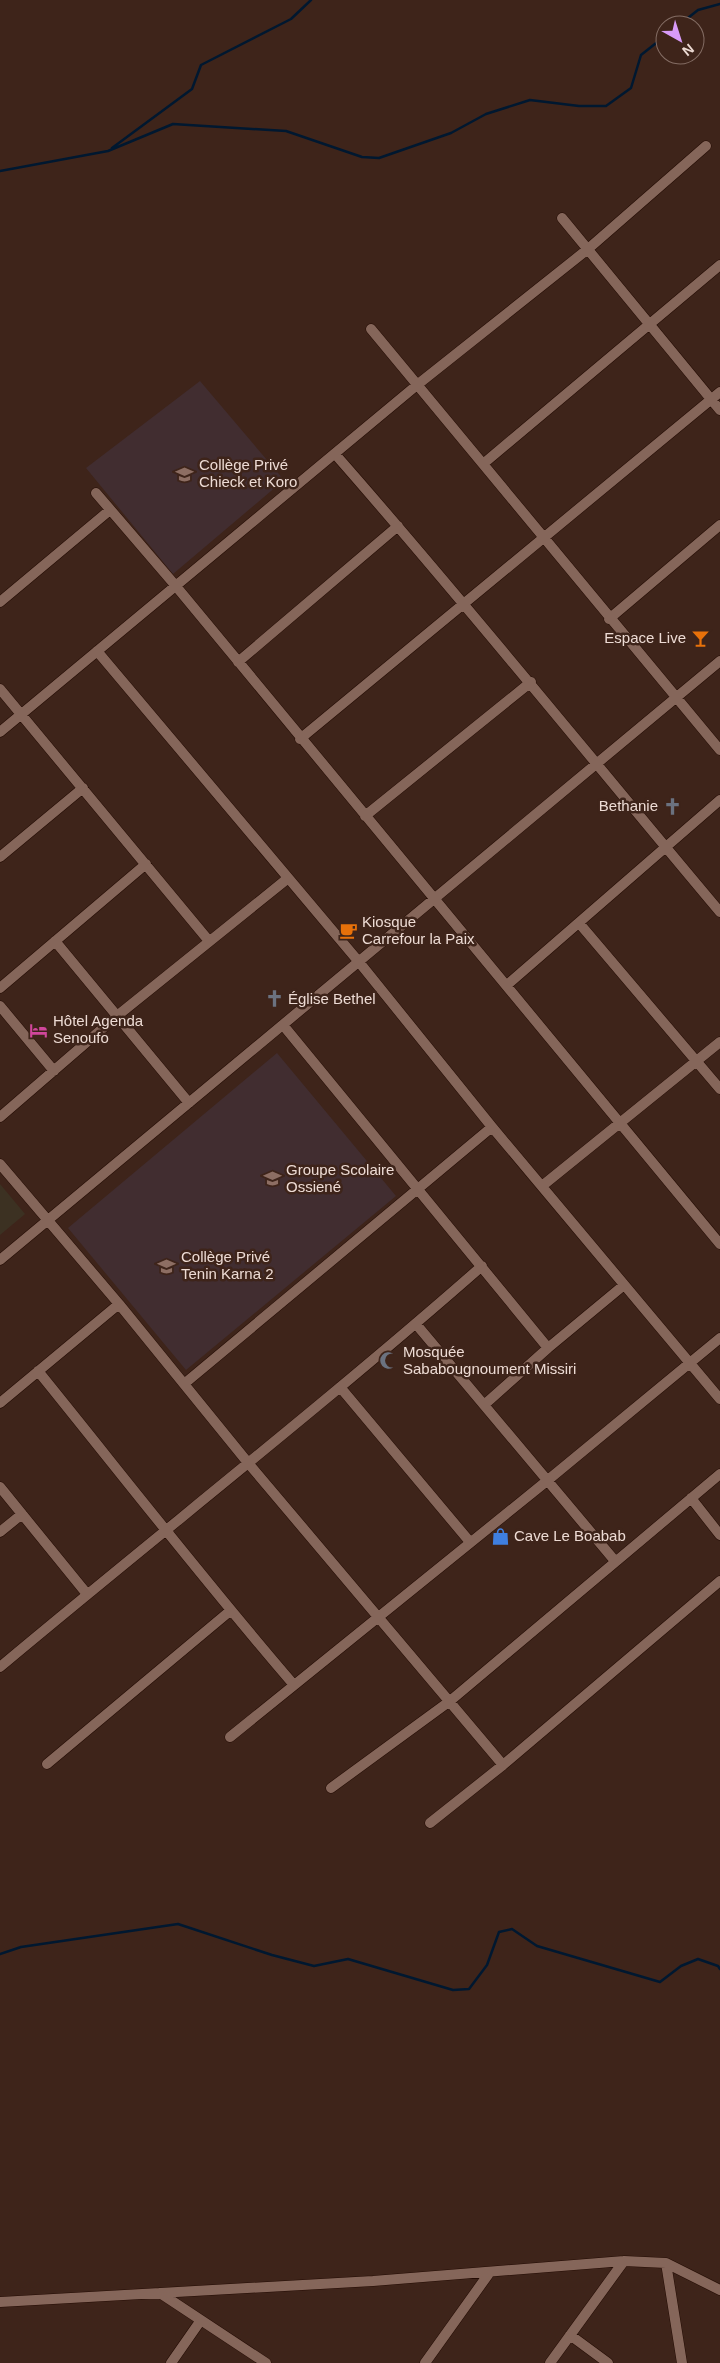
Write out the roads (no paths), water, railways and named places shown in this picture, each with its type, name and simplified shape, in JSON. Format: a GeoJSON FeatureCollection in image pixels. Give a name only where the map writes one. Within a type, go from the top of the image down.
{"type":"FeatureCollection","features":[{"type":"Feature","properties":{"kind":"street"},"geometry":{"type":"LineString","coordinates":[[0,732],[417,385],[588,249],[706,146]]}},
{"type":"Feature","properties":{"kind":"street"},"geometry":{"type":"LineString","coordinates":[[562,218],[720,410]]}},
{"type":"Feature","properties":{"kind":"street"},"geometry":{"type":"LineString","coordinates":[[483,464],[720,265]]}},
{"type":"Feature","properties":{"kind":"street"},"geometry":{"type":"LineString","coordinates":[[371,329],[544,537],[609,619],[720,750]]}},
{"type":"Feature","properties":{"kind":"street"},"geometry":{"type":"LineString","coordinates":[[300,739],[464,606],[544,537],[720,392]]}},
{"type":"Feature","properties":{"kind":"street"},"geometry":{"type":"LineString","coordinates":[[335,454],[531,682],[596,765],[720,912]]}},
{"type":"Feature","properties":{"kind":"street"},"geometry":{"type":"LineString","coordinates":[[96,493],[175,585],[300,739],[507,984],[618,1123],[720,1244]]}},
{"type":"Feature","properties":{"kind":"street"},"geometry":{"type":"LineString","coordinates":[[0,602],[110,510]]}},
{"type":"Feature","properties":{"kind":"street"},"geometry":{"type":"LineString","coordinates":[[609,619],[720,525]]}},
{"type":"Feature","properties":{"kind":"street"},"geometry":{"type":"LineString","coordinates":[[238,662],[398,526]]}},
{"type":"Feature","properties":{"kind":"street"},"geometry":{"type":"LineString","coordinates":[[97,651],[287,879],[359,962],[492,1127],[720,1399]]}},
{"type":"Feature","properties":{"kind":"street"},"geometry":{"type":"LineString","coordinates":[[0,1260],[720,661]]}},
{"type":"Feature","properties":{"kind":"street"},"geometry":{"type":"LineString","coordinates":[[365,816],[531,682]]}},
{"type":"Feature","properties":{"kind":"street"},"geometry":{"type":"LineString","coordinates":[[0,690],[209,941]]}},
{"type":"Feature","properties":{"kind":"street"},"geometry":{"type":"LineString","coordinates":[[0,857],[83,788]]}},
{"type":"Feature","properties":{"kind":"street"},"geometry":{"type":"LineString","coordinates":[[507,984],[666,849],[720,800]]}},
{"type":"Feature","properties":{"kind":"street"},"geometry":{"type":"LineString","coordinates":[[0,988],[146,864]]}},
{"type":"Feature","properties":{"kind":"street"},"geometry":{"type":"LineString","coordinates":[[0,1117],[117,1016],[287,879]]}},
{"type":"Feature","properties":{"kind":"street"},"geometry":{"type":"LineString","coordinates":[[579,923],[720,1089]]}},
{"type":"Feature","properties":{"kind":"street"},"geometry":{"type":"LineString","coordinates":[[55,941],[189,1103]]}},
{"type":"Feature","properties":{"kind":"street"},"geometry":{"type":"LineString","coordinates":[[0,1006],[54,1071]]}},
{"type":"Feature","properties":{"kind":"street"},"geometry":{"type":"LineString","coordinates":[[283,1025],[416,1190],[482,1266],[548,1348]]}},
{"type":"Feature","properties":{"kind":"street"},"geometry":{"type":"LineString","coordinates":[[542,1186],[720,1042]]}},
{"type":"Feature","properties":{"kind":"street"},"geometry":{"type":"LineString","coordinates":[[184,1384],[492,1127]]}},
{"type":"Feature","properties":{"kind":"street"},"geometry":{"type":"LineString","coordinates":[[0,1164],[119,1304],[249,1464],[503,1765]]}},
{"type":"Feature","properties":{"kind":"street"},"geometry":{"type":"LineString","coordinates":[[0,1667],[166,1528],[249,1464],[482,1266]]}},
{"type":"Feature","properties":{"kind":"street"},"geometry":{"type":"LineString","coordinates":[[484,1405],[548,1348],[624,1286]]}},
{"type":"Feature","properties":{"kind":"street"},"geometry":{"type":"LineString","coordinates":[[0,1403],[119,1304]]}},
{"type":"Feature","properties":{"kind":"street"},"geometry":{"type":"LineString","coordinates":[[416,1324],[615,1561]]}},
{"type":"Feature","properties":{"kind":"street"},"geometry":{"type":"LineString","coordinates":[[230,1737],[548,1480],[720,1338]]}},
{"type":"Feature","properties":{"kind":"street"},"geometry":{"type":"LineString","coordinates":[[38,1371],[166,1528],[230,1611],[294,1686]]}},
{"type":"Feature","properties":{"kind":"street"},"geometry":{"type":"LineString","coordinates":[[340,1387],[470,1542]]}},
{"type":"Feature","properties":{"kind":"street"},"geometry":{"type":"LineString","coordinates":[[332,1788],[450,1702],[720,1474]]}},
{"type":"Feature","properties":{"kind":"street"},"geometry":{"type":"LineString","coordinates":[[0,1487],[87,1594]]}},
{"type":"Feature","properties":{"kind":"street"},"geometry":{"type":"LineString","coordinates":[[691,1498],[720,1535]]}},
{"type":"Feature","properties":{"kind":"street"},"geometry":{"type":"LineString","coordinates":[[0,1532],[22,1514]]}},
{"type":"Feature","properties":{"kind":"street"},"geometry":{"type":"LineString","coordinates":[[430,1823],[503,1765],[720,1581]]}},
{"type":"Feature","properties":{"kind":"street"},"geometry":{"type":"LineString","coordinates":[[48,1764],[230,1611]]}},
{"type":"Feature","properties":{"kind":"street"},"geometry":{"type":"LineString","coordinates":[[550,2363],[624,2261]]}},
{"type":"Feature","properties":{"kind":"street"},"geometry":{"type":"LineString","coordinates":[[0,2302],[373,2281],[624,2261],[666,2263],[720,2290]]}},
{"type":"Feature","properties":{"kind":"street"},"geometry":{"type":"LineString","coordinates":[[666,2263],[682,2363]]}},
{"type":"Feature","properties":{"kind":"street"},"geometry":{"type":"LineString","coordinates":[[429,2362],[490,2272]]}},
{"type":"Feature","properties":{"kind":"street"},"geometry":{"type":"LineString","coordinates":[[160,2293],[266,2363]]}},
{"type":"Feature","properties":{"kind":"street"},"geometry":{"type":"LineString","coordinates":[[170,2363],[201,2320]]}},
{"type":"Feature","properties":{"kind":"street"},"geometry":{"type":"LineString","coordinates":[[570,2335],[608,2363]]}},
{"type":"Feature","properties":{"kind":"waterway"},"geometry":{"type":"LineString","coordinates":[[112,148],[192,89],[201,65],[291,19],[311,0]]}},
{"type":"Feature","properties":{"kind":"waterway"},"geometry":{"type":"LineString","coordinates":[[692,15],[698,10],[720,4]]}},
{"type":"Feature","properties":{"kind":"waterway"},"geometry":{"type":"LineString","coordinates":[[0,171],[108,151],[173,124],[286,131],[362,157],[379,158],[451,133],[486,114],[530,100],[579,106],[606,106],[631,88],[641,55],[655,44]]}},
{"type":"Feature","properties":{"kind":"waterway"},"geometry":{"type":"LineString","coordinates":[[0,1954],[21,1947],[178,1924],[272,1955],[314,1966],[348,1959],[453,1990],[469,1989],[487,1965],[499,1932],[512,1929],[537,1946],[660,1982],[681,1966],[698,1959],[718,1966],[720,1969]]}},
{"type":"Feature","properties":{"kind":"place","name":"Collège Privé Chieck et Koro"},"geometry":{"type":"Point","coordinates":[185,474]}},
{"type":"Feature","properties":{"kind":"place","name":"Espace Live"},"geometry":{"type":"Point","coordinates":[700,638]}},
{"type":"Feature","properties":{"kind":"place","name":"Bethanie"},"geometry":{"type":"Point","coordinates":[672,806]}},
{"type":"Feature","properties":{"kind":"place","name":"Kiosque Carrefour la Paix"},"geometry":{"type":"Point","coordinates":[348,931]}},
{"type":"Feature","properties":{"kind":"place","name":"Église Bethel"},"geometry":{"type":"Point","coordinates":[274,999]}},
{"type":"Feature","properties":{"kind":"place","name":"Hôtel Agenda Senoufo"},"geometry":{"type":"Point","coordinates":[39,1030]}},
{"type":"Feature","properties":{"kind":"place","name":"Groupe Scolaire Ossiené"},"geometry":{"type":"Point","coordinates":[272,1179]}},
{"type":"Feature","properties":{"kind":"place","name":"Collège Privé Tenin Karna 2"},"geometry":{"type":"Point","coordinates":[167,1266]}},
{"type":"Feature","properties":{"kind":"place","name":"Mosquée Sababougnoument Missiri"},"geometry":{"type":"Point","coordinates":[389,1361]}},
{"type":"Feature","properties":{"kind":"place","name":"Cave Le Boabab"},"geometry":{"type":"Point","coordinates":[500,1536]}}]}
